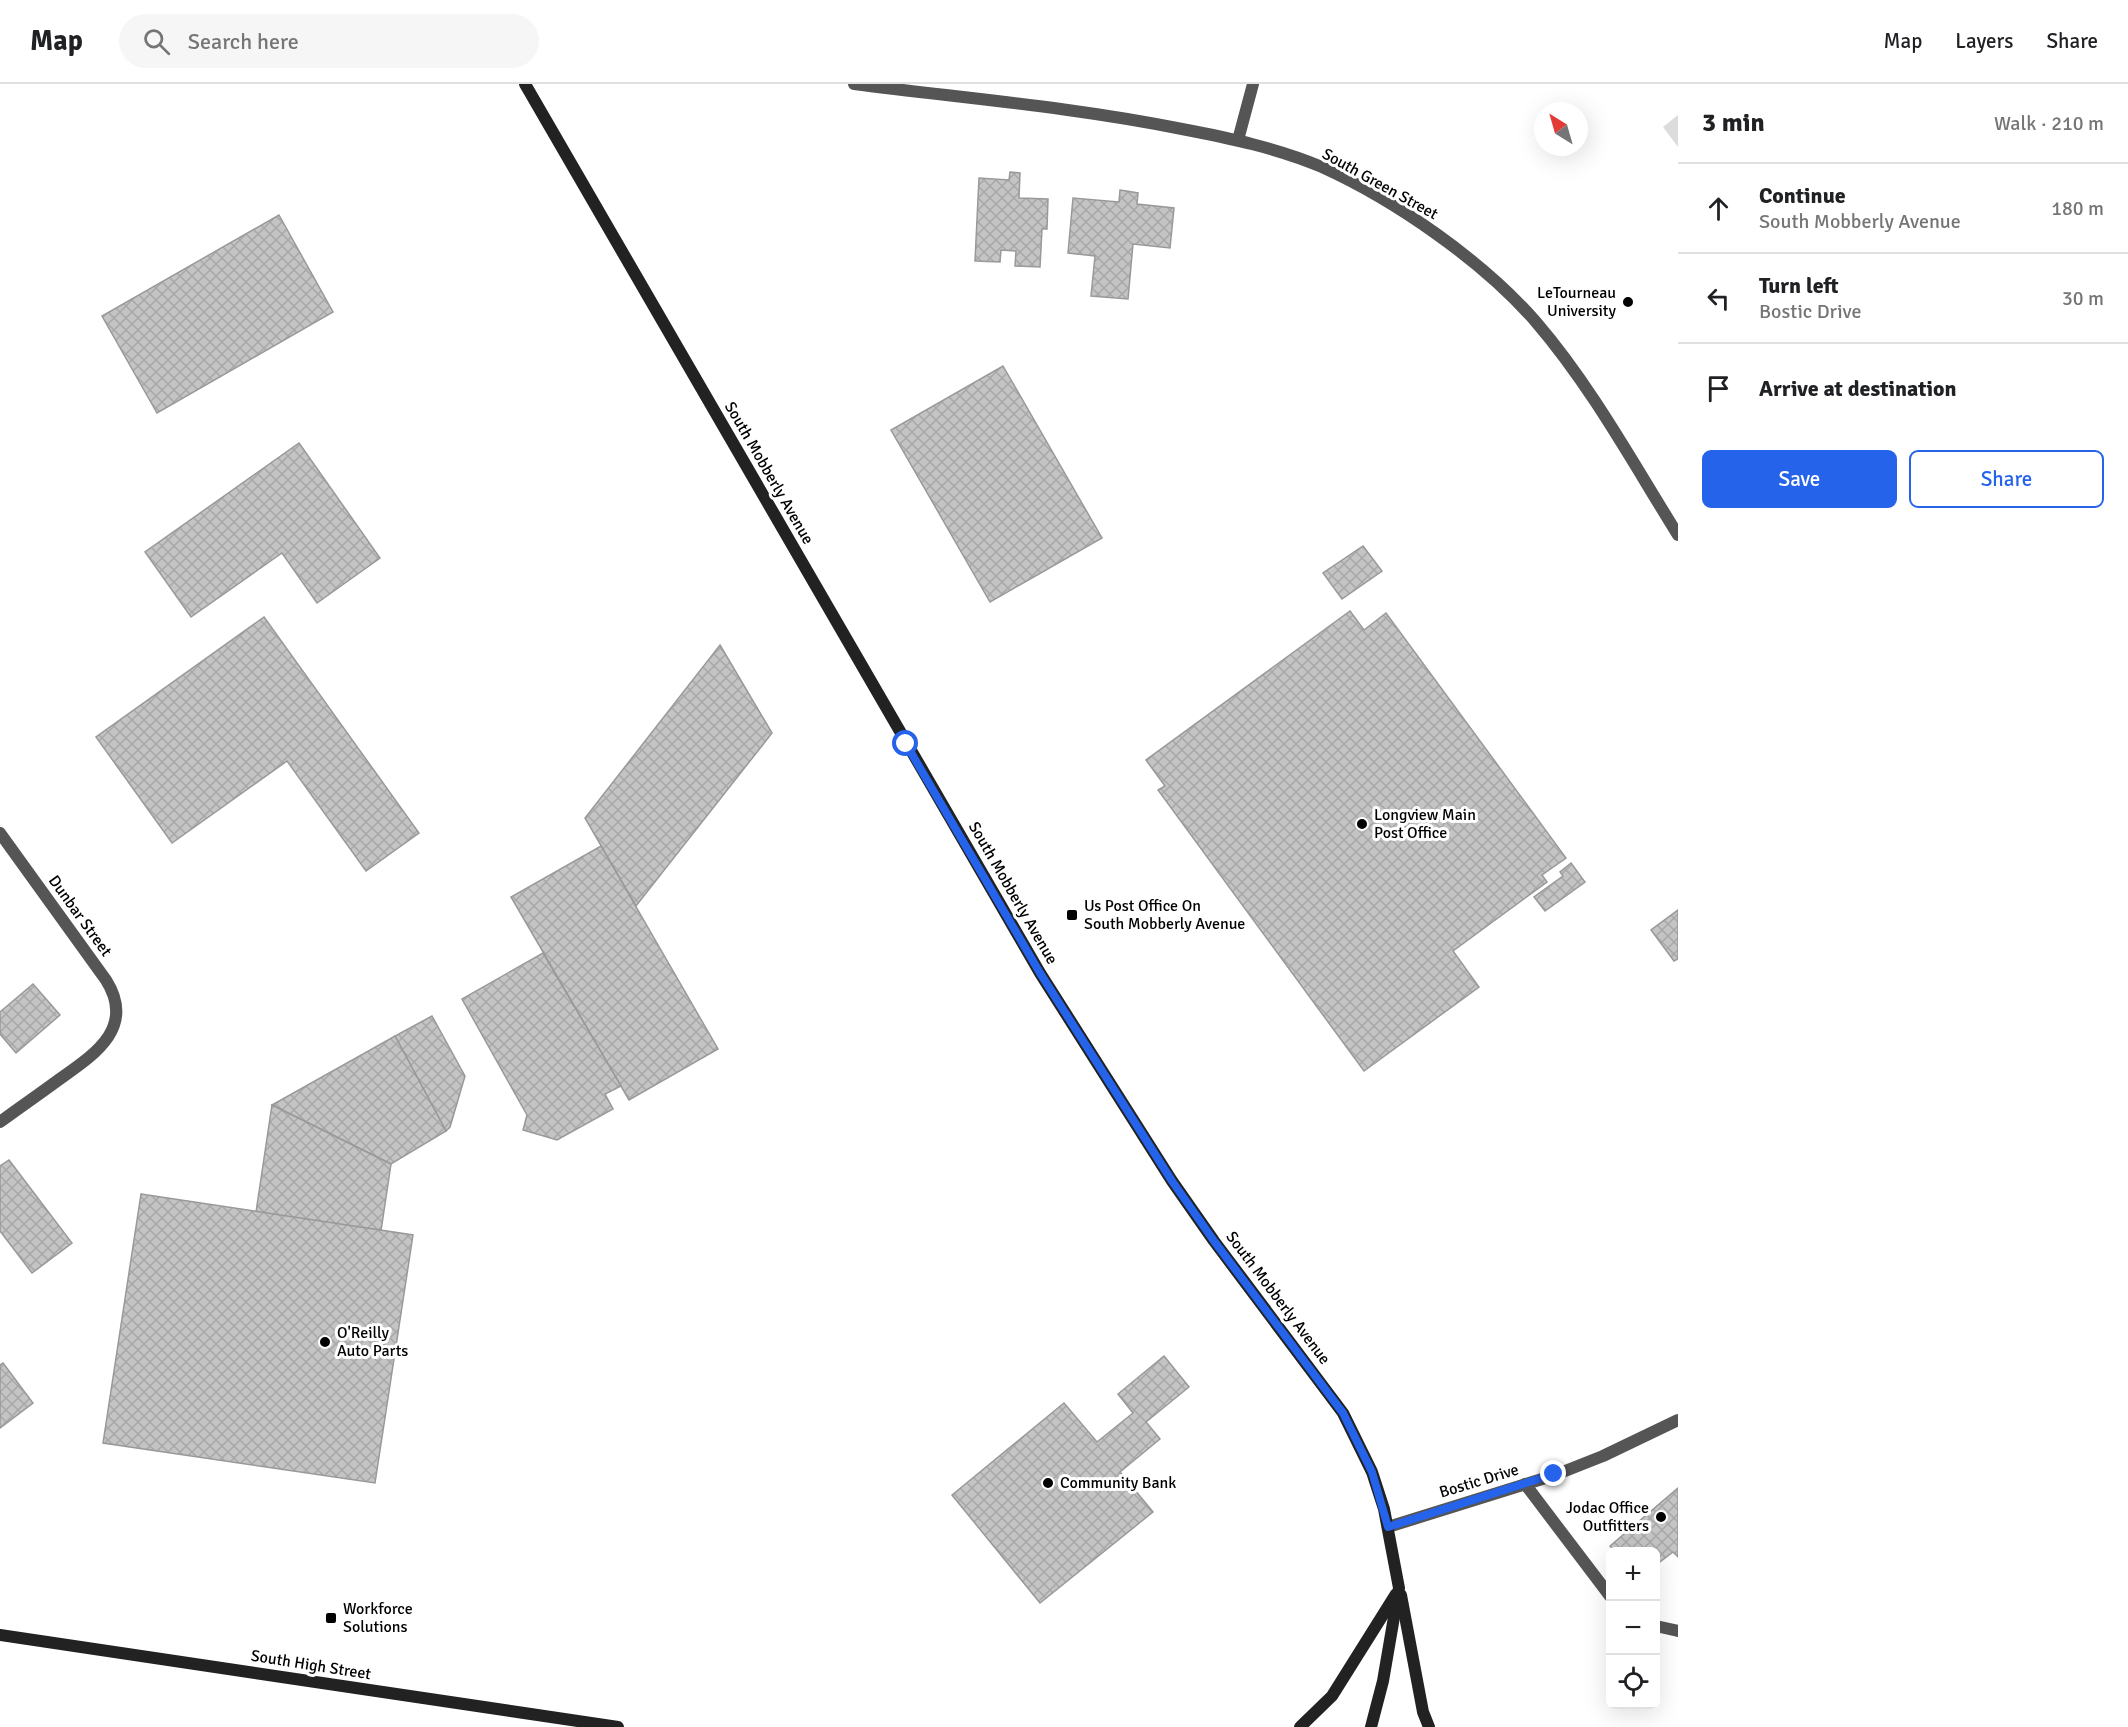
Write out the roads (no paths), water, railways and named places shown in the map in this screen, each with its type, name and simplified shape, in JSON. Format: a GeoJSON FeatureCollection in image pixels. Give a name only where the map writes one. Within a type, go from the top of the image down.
{"type":"FeatureCollection","features":[{"type":"Feature","properties":{"kind":"main road","name":"South Mobberly Avenue"},"geometry":{"type":"LineString","coordinates":[[525,84],[1040,973],[1172,1181],[1343,1413],[1372,1472],[1388,1527],[1400,1588],[1383,1681],[1371,1727]]}},
{"type":"Feature","properties":{"kind":"main road"},"geometry":{"type":"LineString","coordinates":[[1300,1727],[1332,1696],[1400,1588]]}},
{"type":"Feature","properties":{"kind":"main road"},"geometry":{"type":"LineString","coordinates":[[1400,1588],[1423,1712],[1429,1727]]}},
{"type":"Feature","properties":{"kind":"main road","name":"South High Street"},"geometry":{"type":"LineString","coordinates":[[0,1635],[618,1727]]}},
{"type":"Feature","properties":{"kind":"street","name":"South Green Street"},"geometry":{"type":"LineString","coordinates":[[854,84],[1061,109],[1238,140],[1280,152],[1322,168],[1400,210],[1472,262],[1535,321],[1574,371],[1678,535]]}},
{"type":"Feature","properties":{"kind":"street"},"geometry":{"type":"LineString","coordinates":[[1238,140],[1253,84]]}},
{"type":"Feature","properties":{"kind":"street","name":"Dunbar Street"},"geometry":{"type":"LineString","coordinates":[[0,833],[112,989],[117,1006],[108,1039],[94,1055],[0,1122]]}},
{"type":"Feature","properties":{"kind":"street","name":"Bostic Drive"},"geometry":{"type":"LineString","coordinates":[[1388,1527],[1525,1484],[1603,1456],[1678,1420]]}},
{"type":"Feature","properties":{"kind":"street"},"geometry":{"type":"LineString","coordinates":[[1525,1484],[1606,1589]]}},
{"type":"Feature","properties":{"kind":"street"},"geometry":{"type":"LineString","coordinates":[[1660,1627],[1678,1631]]}},
{"type":"Feature","properties":{"kind":"place","name":"LeTourneau University"},"geometry":{"type":"Point","coordinates":[1628,302]}},
{"type":"Feature","properties":{"kind":"place","name":"Longview Main Post Office"},"geometry":{"type":"Point","coordinates":[1362,824]}},
{"type":"Feature","properties":{"kind":"place","name":"Us Post Office On South Mobberly Avenue"},"geometry":{"type":"Point","coordinates":[1072,915]}},
{"type":"Feature","properties":{"kind":"place","name":"O'Reilly Auto Parts"},"geometry":{"type":"Point","coordinates":[325,1342]}},
{"type":"Feature","properties":{"kind":"place","name":"Community Bank"},"geometry":{"type":"Point","coordinates":[1048,1483]}},
{"type":"Feature","properties":{"kind":"place","name":"Jodac Office Outfitters"},"geometry":{"type":"Point","coordinates":[1661,1517]}},
{"type":"Feature","properties":{"kind":"place","name":"Workforce Solutions"},"geometry":{"type":"Point","coordinates":[331,1618]}}]}
